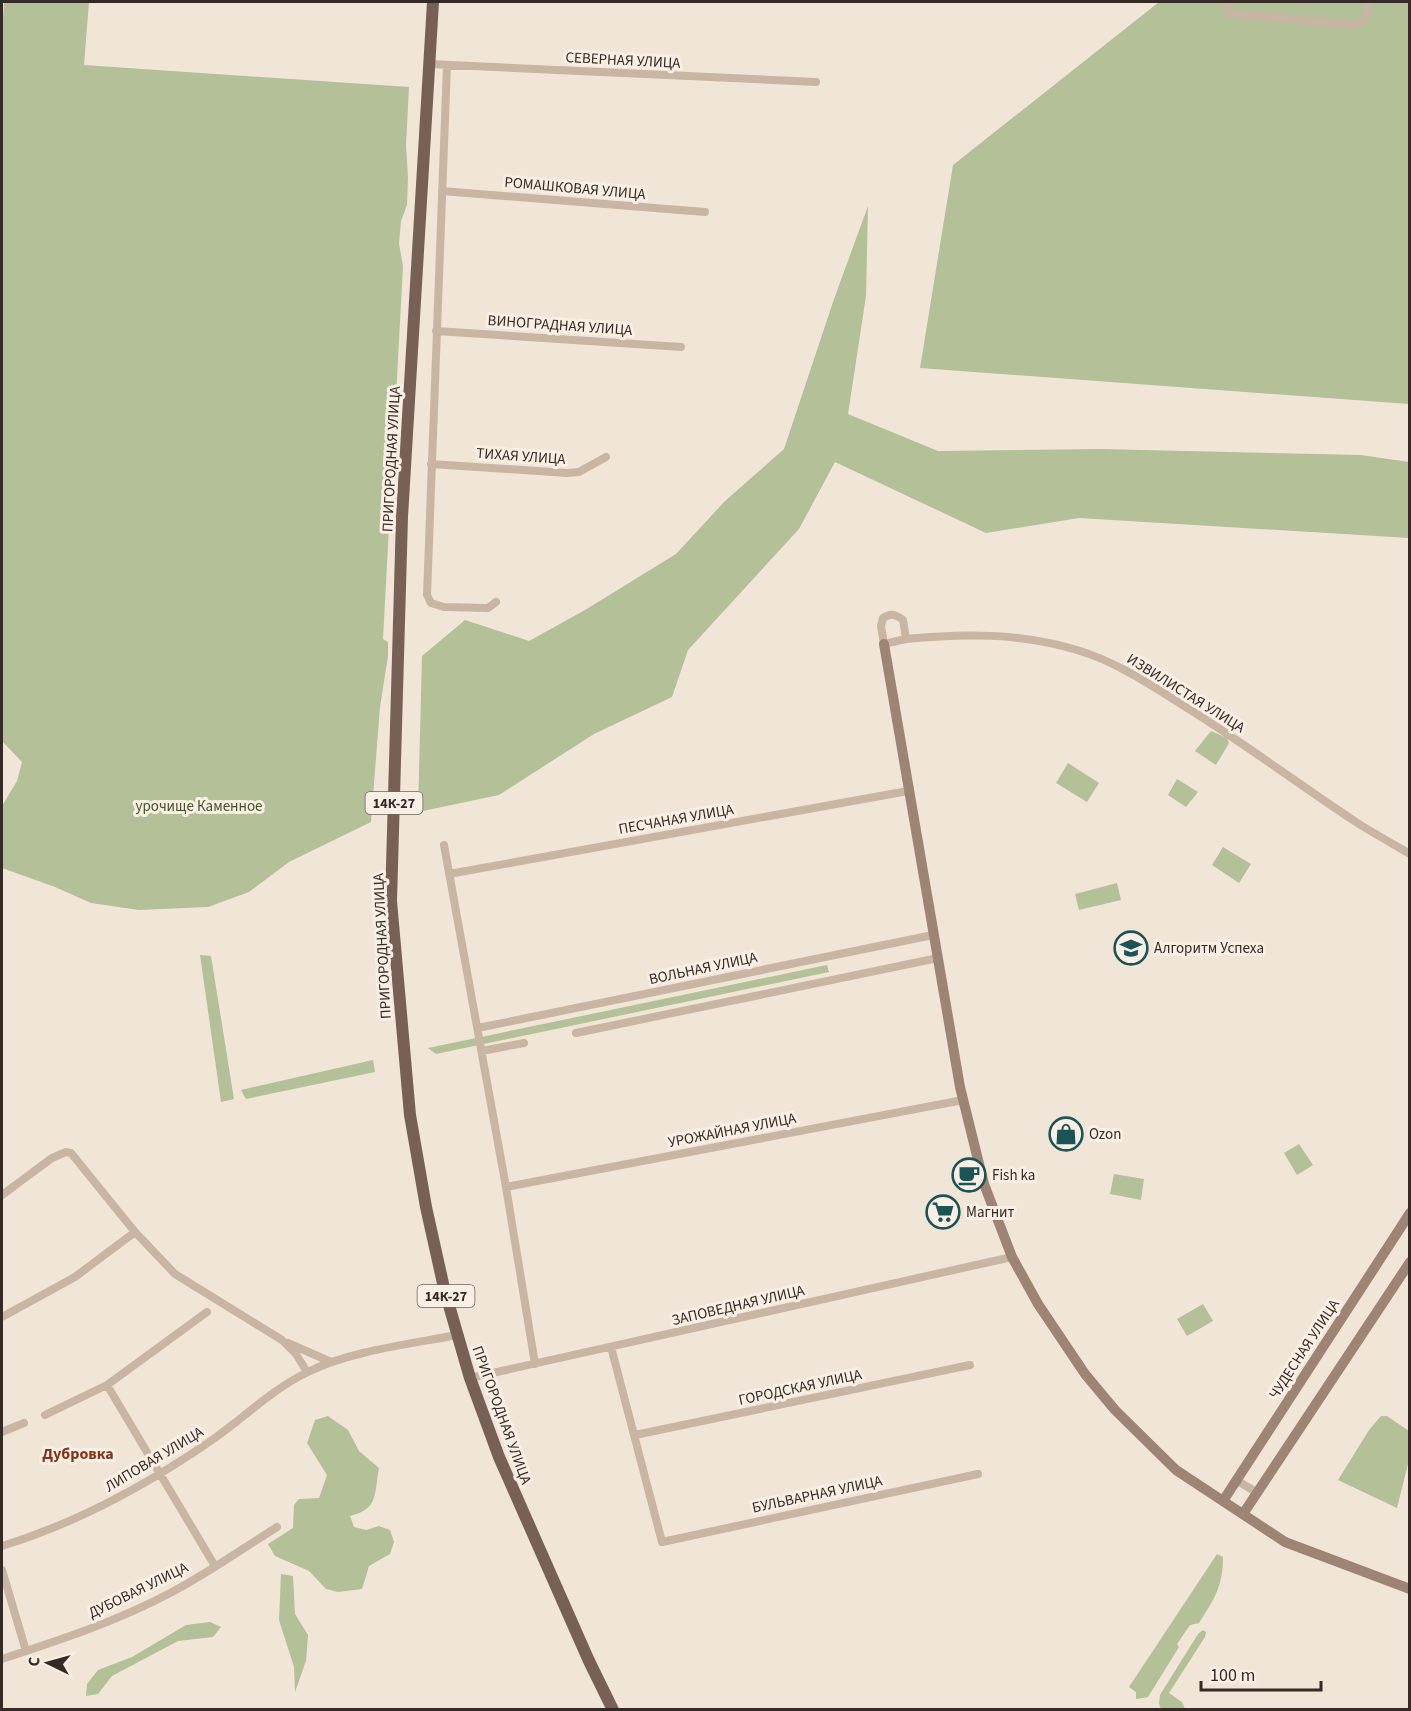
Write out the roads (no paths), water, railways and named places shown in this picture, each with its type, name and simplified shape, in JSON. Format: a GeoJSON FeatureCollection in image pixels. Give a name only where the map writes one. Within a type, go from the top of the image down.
{"type":"FeatureCollection","features":[{"type":"Feature","properties":{"kind":"main road","name":"ПРИГОРОДНАЯ УЛИЦА"},"geometry":{"type":"LineString","coordinates":[[433,2],[402,517],[391,901],[410,1115],[426,1207],[444,1288],[470,1378],[499,1457],[613,1710]]}},
{"type":"Feature","properties":{"kind":"street"},"geometry":{"type":"LineString","coordinates":[[1228,2],[1227,13],[1354,25],[1363,21],[1367,13],[1367,2]]}},
{"type":"Feature","properties":{"kind":"street","name":"СЕВЕРНАЯ УЛИЦА"},"geometry":{"type":"LineString","coordinates":[[429,64],[816,82]]}},
{"type":"Feature","properties":{"kind":"street"},"geometry":{"type":"LineString","coordinates":[[447,65],[427,595],[431,603],[444,607],[488,608],[496,602]]}},
{"type":"Feature","properties":{"kind":"street","name":"РОМАШКОВАЯ УЛИЦА"},"geometry":{"type":"LineString","coordinates":[[442,191],[705,212]]}},
{"type":"Feature","properties":{"kind":"street","name":"ВИНОГРАДНАЯ УЛИЦА"},"geometry":{"type":"LineString","coordinates":[[436,331],[681,347]]}},
{"type":"Feature","properties":{"kind":"street","name":"ТИХАЯ УЛИЦА"},"geometry":{"type":"LineString","coordinates":[[431,464],[567,473],[579,472],[606,457]]}},
{"type":"Feature","properties":{"kind":"street"},"geometry":{"type":"LineString","coordinates":[[906,639],[903,620],[896,615],[889,614],[883,618],[881,626],[908,791],[963,1100],[984,1184],[1012,1257],[1062,1342],[1115,1410],[1176,1470],[1285,1542],[1410,1589]]}},
{"type":"Feature","properties":{"kind":"street","name":"ИЗВИЛИСТАЯ УЛИЦА"},"geometry":{"type":"LineString","coordinates":[[884,644],[906,639],[958,634],[1000,636],[1046,642],[1079,650],[1128,670],[1238,741],[1359,824],[1410,854]]}},
{"type":"Feature","properties":{"kind":"street","name":"ПЕСЧАНАЯ УЛИЦА"},"geometry":{"type":"LineString","coordinates":[[449,874],[908,791]]}},
{"type":"Feature","properties":{"kind":"street"},"geometry":{"type":"LineString","coordinates":[[444,845],[506,1187],[535,1364]]}},
{"type":"Feature","properties":{"kind":"street","name":"ВОЛЬНАЯ УЛИЦА"},"geometry":{"type":"LineString","coordinates":[[478,1028],[933,935]]}},
{"type":"Feature","properties":{"kind":"street"},"geometry":{"type":"LineString","coordinates":[[576,1033],[938,958]]}},
{"type":"Feature","properties":{"kind":"street"},"geometry":{"type":"LineString","coordinates":[[482,1051],[525,1043]]}},
{"type":"Feature","properties":{"kind":"street","name":"УРОЖАЙНАЯ УЛИЦА"},"geometry":{"type":"LineString","coordinates":[[506,1187],[963,1100]]}},
{"type":"Feature","properties":{"kind":"street"},"geometry":{"type":"LineString","coordinates":[[2,1194],[60,1153],[71,1153],[135,1233],[175,1274],[282,1340],[331,1362]]}},
{"type":"Feature","properties":{"kind":"street","name":"ЧУДЕСНАЯ УЛИЦА"},"geometry":{"type":"LineString","coordinates":[[1223,1501],[1410,1213]]}},
{"type":"Feature","properties":{"kind":"street"},"geometry":{"type":"LineString","coordinates":[[2,1317],[75,1276],[135,1233]]}},
{"type":"Feature","properties":{"kind":"street","name":"ЗАПОВЕДНАЯ УЛИЦА"},"geometry":{"type":"LineString","coordinates":[[470,1378],[1012,1257]]}},
{"type":"Feature","properties":{"kind":"street"},"geometry":{"type":"LineString","coordinates":[[1243,1514],[1410,1262]]}},
{"type":"Feature","properties":{"kind":"street"},"geometry":{"type":"LineString","coordinates":[[45,1415],[107,1385],[207,1312]]}},
{"type":"Feature","properties":{"kind":"street","name":"ЛИПОВАЯ УЛИЦА"},"geometry":{"type":"LineString","coordinates":[[2,1546],[71,1522],[160,1474],[213,1440],[280,1388],[307,1372],[331,1362],[457,1335]]}},
{"type":"Feature","properties":{"kind":"street"},"geometry":{"type":"LineString","coordinates":[[282,1340],[296,1354],[307,1372]]}},
{"type":"Feature","properties":{"kind":"street"},"geometry":{"type":"LineString","coordinates":[[611,1347],[635,1435]]}},
{"type":"Feature","properties":{"kind":"street","name":"ГОРОДСКАЯ УЛИЦА"},"geometry":{"type":"LineString","coordinates":[[635,1435],[970,1365]]}},
{"type":"Feature","properties":{"kind":"street"},"geometry":{"type":"LineString","coordinates":[[107,1385],[215,1566]]}},
{"type":"Feature","properties":{"kind":"street"},"geometry":{"type":"LineString","coordinates":[[2,1432],[24,1423]]}},
{"type":"Feature","properties":{"kind":"street","name":"БУЛЬВАРНАЯ УЛИЦА"},"geometry":{"type":"LineString","coordinates":[[635,1435],[662,1542],[978,1474]]}},
{"type":"Feature","properties":{"kind":"street"},"geometry":{"type":"LineString","coordinates":[[1236,1480],[1256,1492]]}},
{"type":"Feature","properties":{"kind":"street","name":"ДУБОВАЯ УЛИЦА"},"geometry":{"type":"LineString","coordinates":[[2,1659],[127,1614],[173,1592],[277,1527]]}},
{"type":"Feature","properties":{"kind":"street"},"geometry":{"type":"LineString","coordinates":[[2,1570],[26,1651]]}},
{"type":"Feature","properties":{"kind":"place","name":"Алгоритм Успеха"},"geometry":{"type":"Point","coordinates":[1131,948]}},
{"type":"Feature","properties":{"kind":"place","name":"Ozon"},"geometry":{"type":"Point","coordinates":[1066,1134]}},
{"type":"Feature","properties":{"kind":"place","name":"Fish ka"},"geometry":{"type":"Point","coordinates":[969,1175]}},
{"type":"Feature","properties":{"kind":"place","name":"Магнит"},"geometry":{"type":"Point","coordinates":[943,1212]}},
{"type":"Feature","properties":{"kind":"district","name":"Дубровка"},"geometry":{"type":"Point","coordinates":[78,1453]}},
{"type":"Feature","properties":{"kind":"park label","name":"урочище Каменное"},"geometry":{"type":"Point","coordinates":[199,806]}}]}
